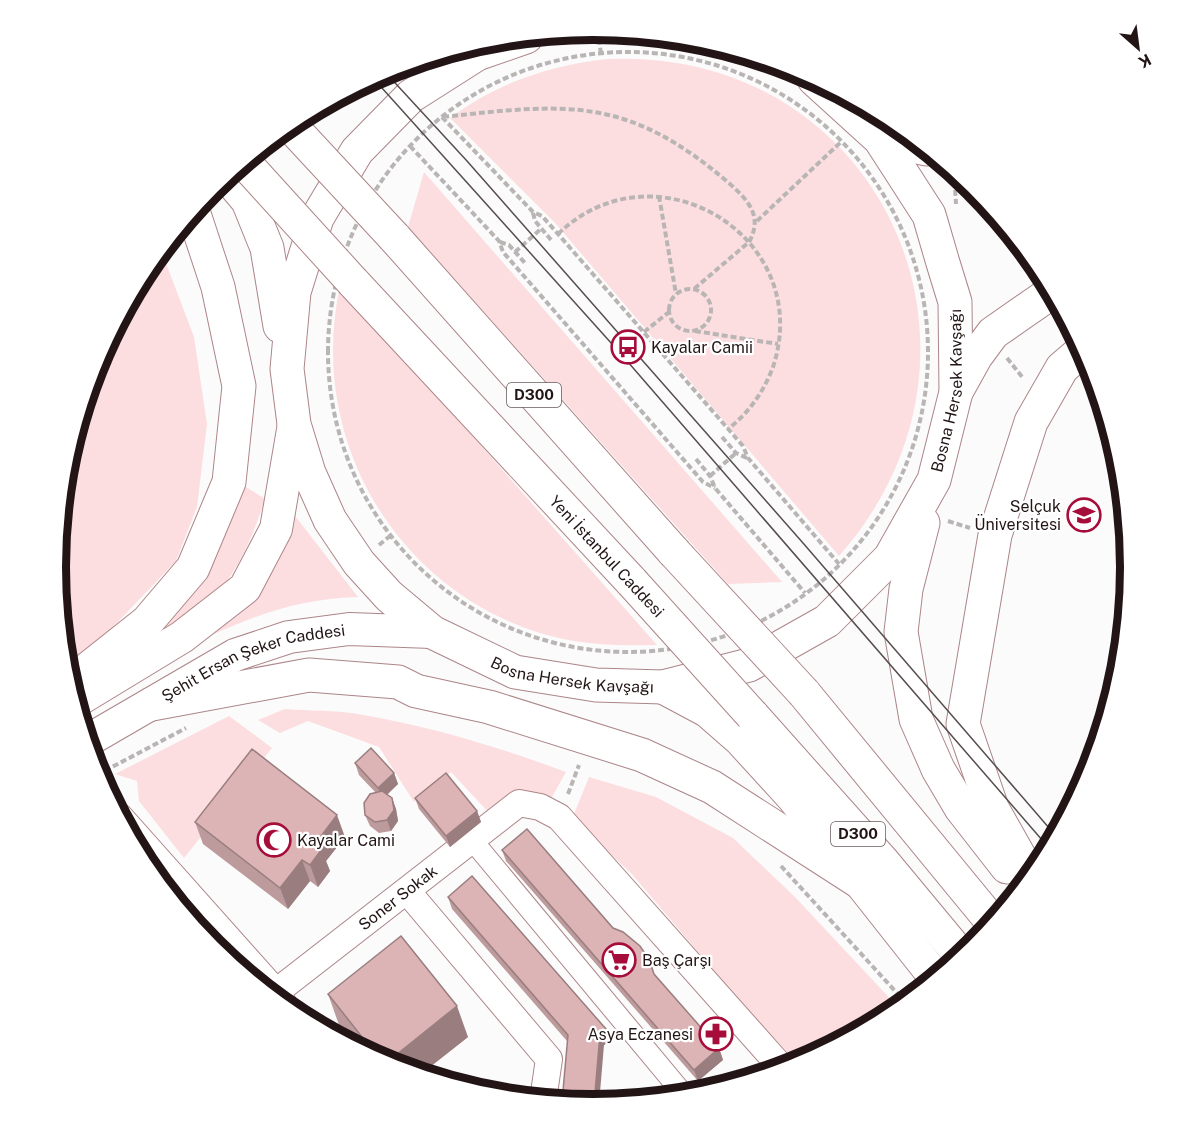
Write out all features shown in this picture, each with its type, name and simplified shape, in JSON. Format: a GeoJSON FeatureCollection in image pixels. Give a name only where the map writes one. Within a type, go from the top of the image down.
{"type":"FeatureCollection","features":[{"type":"Feature","properties":{"kind":"main road","name":"Bosna Hersek Kavşağı"},"geometry":{"type":"LineString","coordinates":[[479,53],[411,96],[357,151],[317,218],[294,292],[287,369],[294,424],[309,473],[330,520],[359,563],[389,596],[432,632],[515,672],[596,685],[663,687],[749,665],[826,621],[890,558],[934,480],[956,392],[955,302],[929,215],[880,139],[840,102]]}},
{"type":"Feature","properties":{"kind":"main road","name":"D300"},"geometry":{"type":"LineString","coordinates":[[296,132],[394,237],[674,552],[804,693],[988,916]]}},
{"type":"Feature","properties":{"kind":"main road"},"geometry":{"type":"LineString","coordinates":[[880,139],[909,145]]}},
{"type":"Feature","properties":{"kind":"main road","name":"Yeni İstanbul Caddesi"},"geometry":{"type":"LineString","coordinates":[[249,168],[632,582],[884,863],[956,949]]}},
{"type":"Feature","properties":{"kind":"main road"},"geometry":{"type":"LineString","coordinates":[[233,183],[249,201],[267,248],[287,369]]}},
{"type":"Feature","properties":{"kind":"main road"},"geometry":{"type":"LineString","coordinates":[[78,677],[147,622],[193,568],[229,482],[239,386],[232,339],[218,286],[196,221]]}},
{"type":"Feature","properties":{"kind":"main road"},"geometry":{"type":"LineString","coordinates":[[956,392],[976,356],[993,333],[1045,297]]}},
{"type":"Feature","properties":{"kind":"main road"},"geometry":{"type":"LineString","coordinates":[[1026,868],[992,808],[963,724],[995,535],[1031,422],[1062,368],[1076,356]]}},
{"type":"Feature","properties":{"kind":"main road"},"geometry":{"type":"LineString","coordinates":[[934,480],[906,588],[901,632],[916,719],[938,769],[961,808],[1017,879]]}},
{"type":"Feature","properties":{"kind":"main road"},"geometry":{"type":"LineString","coordinates":[[152,704],[309,675],[398,682],[416,692],[489,707],[642,756],[712,788],[861,884]]}},
{"type":"Feature","properties":{"kind":"main road"},"geometry":{"type":"LineString","coordinates":[[663,687],[708,711],[740,739],[793,797],[931,972]]}},
{"type":"Feature","properties":{"kind":"street"},"geometry":{"type":"LineString","coordinates":[[82,697],[182,637],[245,588],[276,529],[294,424]]}},
{"type":"Feature","properties":{"kind":"street","name":"Şehit Ersan Şeker Caddesi"},"geometry":{"type":"LineString","coordinates":[[94,737],[235,655],[289,638],[349,629],[432,632]]}},
{"type":"Feature","properties":{"kind":"street","name":"Soner Sokak"},"geometry":{"type":"LineString","coordinates":[[286,996],[407,891],[519,803],[540,807],[559,817]]}},
{"type":"Feature","properties":{"kind":"street"},"geometry":{"type":"LineString","coordinates":[[559,817],[776,1061]]}},
{"type":"Feature","properties":{"kind":"street"},"geometry":{"type":"LineString","coordinates":[[472,840],[678,1087]]}},
{"type":"Feature","properties":{"kind":"street"},"geometry":{"type":"LineString","coordinates":[[148,849],[259,975]]}},
{"type":"Feature","properties":{"kind":"street"},"geometry":{"type":"LineString","coordinates":[[407,891],[549,1059],[544,1092]]}},
{"type":"Feature","properties":{"kind":"path"},"geometry":{"type":"LineString","coordinates":[[599,40],[601,53]]}},
{"type":"Feature","properties":{"kind":"path"},"geometry":{"type":"LineString","coordinates":[[601,53],[667,55],[732,70],[762,83],[790,100],[842,141],[883,194],[906,238],[924,302],[928,352],[920,418],[905,466],[878,516],[839,564],[805,593],[759,621],[711,639],[653,650],[593,649],[535,637],[487,617],[445,590],[407,556],[376,517],[354,476],[338,431],[328,361],[330,314],[347,245],[380,183],[410,146],[442,117],[474,95],[508,77],[554,62],[601,53]]}},
{"type":"Feature","properties":{"kind":"path"},"geometry":{"type":"LineString","coordinates":[[442,117],[552,107],[587,109],[620,117],[656,132],[713,170],[747,200],[754,211],[755,232],[749,242],[694,289]]}},
{"type":"Feature","properties":{"kind":"path"},"geometry":{"type":"LineString","coordinates":[[442,117],[533,212],[542,216],[558,234],[743,446],[748,458],[839,564]]}},
{"type":"Feature","properties":{"kind":"path"},"geometry":{"type":"LineString","coordinates":[[756,222],[842,141]]}},
{"type":"Feature","properties":{"kind":"path"},"geometry":{"type":"LineString","coordinates":[[410,146],[499,241],[503,252],[703,482],[715,488]]}},
{"type":"Feature","properties":{"kind":"path"},"geometry":{"type":"LineString","coordinates":[[558,234],[579,216],[604,204],[624,198],[659,196],[686,201],[712,212],[735,227],[749,242],[762,260],[774,287],[779,315],[778,344],[773,367],[763,388],[745,413],[728,429]]}},
{"type":"Feature","properties":{"kind":"path"},"geometry":{"type":"LineString","coordinates":[[659,196],[676,294]]}},
{"type":"Feature","properties":{"kind":"path"},"geometry":{"type":"LineString","coordinates":[[533,212],[535,221],[552,240]]}},
{"type":"Feature","properties":{"kind":"path"},"geometry":{"type":"LineString","coordinates":[[515,252],[542,228]]}},
{"type":"Feature","properties":{"kind":"path"},"geometry":{"type":"LineString","coordinates":[[499,241],[509,245],[525,263]]}},
{"type":"Feature","properties":{"kind":"path"},"geometry":{"type":"LineString","coordinates":[[695,331],[706,324],[711,311],[706,295],[694,289],[684,289],[670,302],[669,312],[678,327],[695,331],[778,344]]}},
{"type":"Feature","properties":{"kind":"path"},"geometry":{"type":"LineString","coordinates":[[644,333],[669,312]]}},
{"type":"Feature","properties":{"kind":"path"},"geometry":{"type":"LineString","coordinates":[[723,437],[736,453],[748,458]]}},
{"type":"Feature","properties":{"kind":"path"},"geometry":{"type":"LineString","coordinates":[[710,476],[736,453]]}},
{"type":"Feature","properties":{"kind":"path"},"geometry":{"type":"LineString","coordinates":[[696,459],[710,476],[715,488],[805,593]]}},
{"type":"Feature","properties":{"kind":"path"},"geometry":{"type":"LineString","coordinates":[[106,770],[194,724]]}},
{"type":"Feature","properties":{"kind":"path"},"geometry":{"type":"LineString","coordinates":[[569,761],[590,768]]}},
{"type":"Feature","properties":{"kind":"path"},"geometry":{"type":"LineString","coordinates":[[559,817],[579,765]]}},
{"type":"Feature","properties":{"kind":"path"},"geometry":{"type":"LineString","coordinates":[[777,863],[900,996]]}},
{"type":"Feature","properties":{"kind":"shaded area"},"geometry":{"type":"Polygon","coordinates":[[[608,59],[704,69],[785,103],[849,157],[894,227],[917,306],[917,391],[892,476],[839,556],[556,224],[450,118],[486,95],[525,78],[565,66],[608,59]]]}},
{"type":"Feature","properties":{"kind":"shaded area"},"geometry":{"type":"Polygon","coordinates":[[[424,172],[782,582],[728,584],[408,227],[424,172]]]}},
{"type":"Feature","properties":{"kind":"shaded area"},"geometry":{"type":"Polygon","coordinates":[[[165,261],[194,337],[207,424],[197,507],[176,561],[92,649],[74,659],[67,602],[67,533],[76,465],[94,398],[106,366],[120,334],[165,261]]]}},
{"type":"Feature","properties":{"kind":"shaded area"},"geometry":{"type":"Polygon","coordinates":[[[340,286],[657,645],[598,644],[540,633],[488,611],[442,580],[403,543],[372,498],[350,450],[337,397],[333,342],[340,286]]]}},
{"type":"Feature","properties":{"kind":"shaded area"},"geometry":{"type":"Polygon","coordinates":[[[240,483],[265,499],[250,540],[230,578],[211,601],[198,612],[150,634],[240,483]]]}},
{"type":"Feature","properties":{"kind":"shaded area"},"geometry":{"type":"Polygon","coordinates":[[[292,512],[358,597],[338,598],[283,608],[212,635],[253,595],[275,566],[289,532],[292,512]]]}},
{"type":"Feature","properties":{"kind":"shaded area"},"geometry":{"type":"Polygon","coordinates":[[[285,709],[331,711],[385,719],[489,746],[566,772],[548,804],[491,815],[451,772],[414,802],[379,747],[308,721],[280,733],[258,720],[285,709]]]}},
{"type":"Feature","properties":{"kind":"shaded area"},"geometry":{"type":"Polygon","coordinates":[[[229,716],[272,748],[184,858],[139,801],[137,781],[115,774],[229,716]]]}},
{"type":"Feature","properties":{"kind":"shaded area"},"geometry":{"type":"Polygon","coordinates":[[[589,777],[656,797],[733,838],[795,897],[893,1001],[856,1024],[791,1056],[726,985],[631,873],[572,819],[589,777]]]}},
{"type":"Feature","properties":{"kind":"building"},"geometry":{"type":"Polygon","coordinates":[[[371,748],[394,773],[378,788],[355,763],[371,748]]]}},
{"type":"Feature","properties":{"kind":"building","name":"Kayalar Cami"},"geometry":{"type":"Polygon","coordinates":[[[252,749],[337,815],[315,844],[322,849],[310,865],[302,860],[280,888],[195,822],[252,749]]]}},
{"type":"Feature","properties":{"kind":"building"},"geometry":{"type":"Polygon","coordinates":[[[446,773],[477,811],[446,836],[415,798],[446,773]]]}},
{"type":"Feature","properties":{"kind":"building"},"geometry":{"type":"Polygon","coordinates":[[[382,791],[392,798],[394,810],[387,820],[375,822],[365,815],[364,803],[370,794],[382,791]]]}},
{"type":"Feature","properties":{"kind":"building","name":"Baş Çarşı"},"geometry":{"type":"Polygon","coordinates":[[[527,829],[613,928],[623,932],[640,946],[649,959],[654,974],[719,1048],[694,1070],[502,850],[527,829]]]}},
{"type":"Feature","properties":{"kind":"building"},"geometry":{"type":"Polygon","coordinates":[[[472,876],[606,1029],[600,1034],[595,1094],[563,1093],[568,1035],[448,897],[472,876]]]}},
{"type":"Feature","properties":{"kind":"building"},"geometry":{"type":"Polygon","coordinates":[[[401,936],[457,1006],[395,1056],[367,1043],[328,994],[401,936]]]}},
{"type":"Feature","properties":{"kind":"tram line"},"geometry":{"type":"LineString","coordinates":[[393,80],[467,161],[803,543],[1050,829]]}},
{"type":"Feature","properties":{"kind":"tram line"},"geometry":{"type":"LineString","coordinates":[[380,86],[621,354],[1043,841]]}},
{"type":"Feature","properties":{"kind":"place","name":"Kayalar Camii"},"geometry":{"type":"Point","coordinates":[628,347]}},
{"type":"Feature","properties":{"kind":"place","name":"Selçuk Üniversitesi"},"geometry":{"type":"Point","coordinates":[1084,515]}},
{"type":"Feature","properties":{"kind":"place","name":"Kayalar Cami"},"geometry":{"type":"Point","coordinates":[274,840]}},
{"type":"Feature","properties":{"kind":"place","name":"Baş Çarşı"},"geometry":{"type":"Point","coordinates":[619,960]}},
{"type":"Feature","properties":{"kind":"place","name":"Asya Eczanesi"},"geometry":{"type":"Point","coordinates":[716,1034]}}]}
